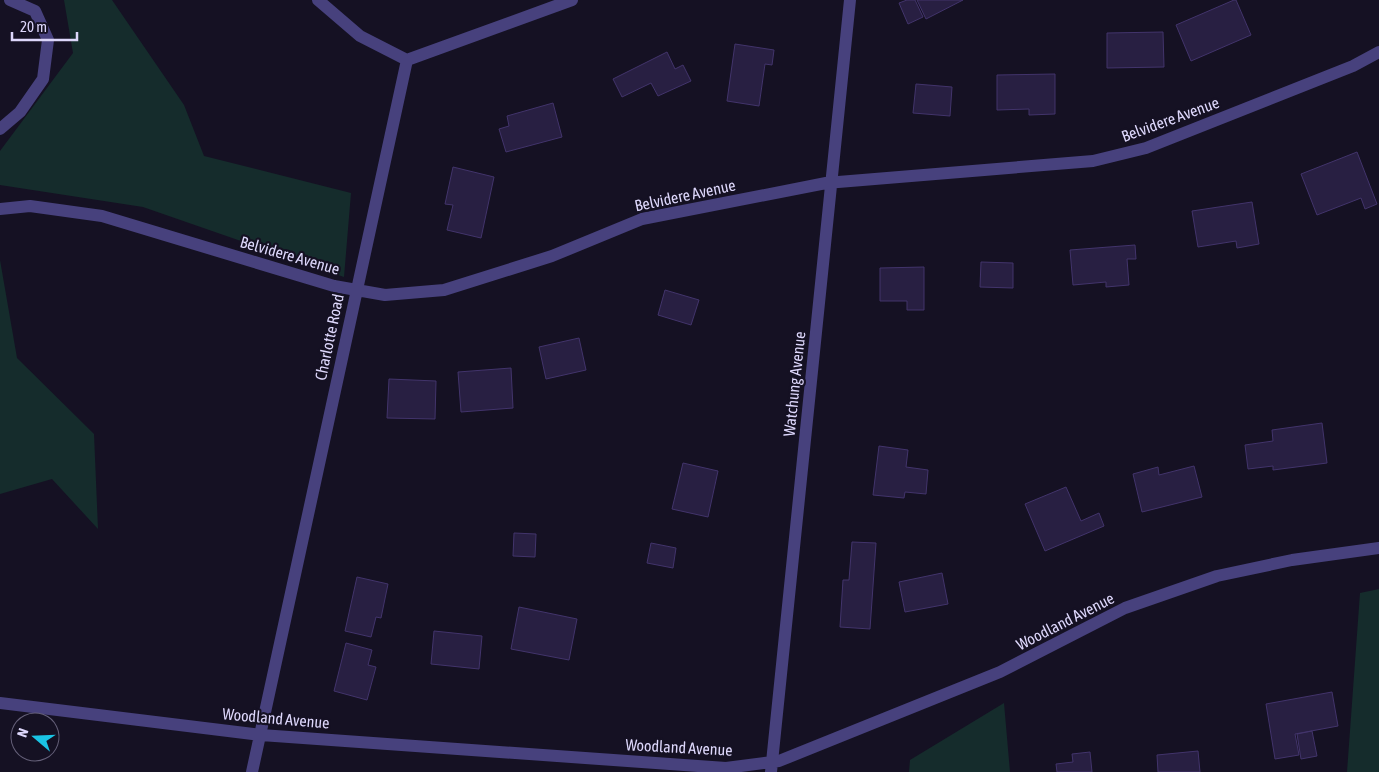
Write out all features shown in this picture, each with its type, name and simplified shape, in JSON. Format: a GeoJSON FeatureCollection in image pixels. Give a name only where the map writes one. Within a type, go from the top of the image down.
{"type":"FeatureCollection","features":[{"type":"Feature","properties":{"kind":"street"},"geometry":{"type":"LineString","coordinates":[[0,129],[20,112],[43,79],[48,40],[34,10],[10,0]]}},
{"type":"Feature","properties":{"kind":"street"},"geometry":{"type":"LineString","coordinates":[[318,0],[332,6],[360,36],[406,60],[572,0]]}},
{"type":"Feature","properties":{"kind":"street","name":"Watchung Avenue"},"geometry":{"type":"LineString","coordinates":[[772,767],[850,0]]}},
{"type":"Feature","properties":{"kind":"street","name":"Belvidere Avenue"},"geometry":{"type":"LineString","coordinates":[[0,209],[30,206],[102,216],[334,286],[385,295],[444,290],[552,256],[642,219],[832,182],[1093,161],[1146,148],[1354,66],[1379,52]]}},
{"type":"Feature","properties":{"kind":"street","name":"Charlotte Road"},"geometry":{"type":"LineString","coordinates":[[252,772],[406,60]]}},
{"type":"Feature","properties":{"kind":"street","name":"Woodland Avenue"},"geometry":{"type":"LineString","coordinates":[[0,703],[261,735],[726,768],[772,767],[1000,672],[1124,608],[1217,576],[1292,560],[1379,548]]}},
{"type":"Feature","properties":{"kind":"green space"},"geometry":{"type":"Polygon","coordinates":[[[64,0],[112,0],[184,105],[204,156],[351,193],[344,277],[143,207],[0,185],[0,151],[73,53],[64,0]]]}},
{"type":"Feature","properties":{"kind":"green space"},"geometry":{"type":"Polygon","coordinates":[[[0,260],[17,358],[94,434],[98,529],[52,479],[0,494],[0,260]]]}},
{"type":"Feature","properties":{"kind":"green space"},"geometry":{"type":"Polygon","coordinates":[[[1379,589],[1379,772],[1347,772],[1360,593],[1379,589]]]}},
{"type":"Feature","properties":{"kind":"green space"},"geometry":{"type":"Polygon","coordinates":[[[1004,703],[1010,772],[909,772],[910,760],[1004,703]]]}},
{"type":"Feature","properties":{"kind":"building"},"geometry":{"type":"Polygon","coordinates":[[[915,0],[923,17],[908,24],[899,3],[915,0]]]}},
{"type":"Feature","properties":{"kind":"building"},"geometry":{"type":"Polygon","coordinates":[[[917,0],[963,0],[926,19],[917,0]]]}},
{"type":"Feature","properties":{"kind":"building"},"geometry":{"type":"Polygon","coordinates":[[[1236,0],[1251,35],[1191,61],[1176,25],[1236,0]]]}},
{"type":"Feature","properties":{"kind":"building"},"geometry":{"type":"Polygon","coordinates":[[[1163,32],[1164,67],[1107,68],[1107,33],[1163,32]]]}},
{"type":"Feature","properties":{"kind":"building"},"geometry":{"type":"Polygon","coordinates":[[[735,44],[774,50],[772,65],[765,64],[759,106],[727,101],[735,44]]]}},
{"type":"Feature","properties":{"kind":"building"},"geometry":{"type":"Polygon","coordinates":[[[667,52],[675,69],[683,65],[691,81],[658,96],[651,83],[622,97],[613,79],[667,52]]]}},
{"type":"Feature","properties":{"kind":"building"},"geometry":{"type":"Polygon","coordinates":[[[1055,74],[1055,114],[1029,115],[1029,109],[997,110],[997,75],[1055,74]]]}},
{"type":"Feature","properties":{"kind":"building"},"geometry":{"type":"Polygon","coordinates":[[[916,84],[952,87],[950,116],[913,113],[916,84]]]}},
{"type":"Feature","properties":{"kind":"building"},"geometry":{"type":"Polygon","coordinates":[[[553,103],[562,137],[506,152],[499,129],[509,126],[507,116],[553,103]]]}},
{"type":"Feature","properties":{"kind":"building"},"geometry":{"type":"Polygon","coordinates":[[[1357,152],[1377,204],[1365,209],[1361,198],[1317,215],[1301,174],[1357,152]]]}},
{"type":"Feature","properties":{"kind":"building"},"geometry":{"type":"Polygon","coordinates":[[[453,167],[494,177],[481,238],[447,230],[453,205],[445,204],[453,167]]]}},
{"type":"Feature","properties":{"kind":"building"},"geometry":{"type":"Polygon","coordinates":[[[1252,202],[1259,244],[1237,248],[1236,241],[1198,247],[1192,211],[1252,202]]]}},
{"type":"Feature","properties":{"kind":"building"},"geometry":{"type":"Polygon","coordinates":[[[1135,245],[1136,259],[1127,259],[1129,285],[1106,287],[1106,282],[1073,285],[1070,250],[1135,245]]]}},
{"type":"Feature","properties":{"kind":"building"},"geometry":{"type":"Polygon","coordinates":[[[981,262],[1013,263],[1013,288],[980,287],[981,262]]]}},
{"type":"Feature","properties":{"kind":"building"},"geometry":{"type":"Polygon","coordinates":[[[924,267],[924,310],[907,310],[907,301],[880,301],[880,268],[924,267]]]}},
{"type":"Feature","properties":{"kind":"building"},"geometry":{"type":"Polygon","coordinates":[[[665,290],[699,300],[691,325],[658,315],[665,290]]]}},
{"type":"Feature","properties":{"kind":"building"},"geometry":{"type":"Polygon","coordinates":[[[579,338],[586,370],[546,379],[539,347],[579,338]]]}},
{"type":"Feature","properties":{"kind":"building"},"geometry":{"type":"Polygon","coordinates":[[[511,368],[513,408],[461,412],[458,372],[511,368]]]}},
{"type":"Feature","properties":{"kind":"building"},"geometry":{"type":"Polygon","coordinates":[[[389,379],[436,381],[435,419],[387,418],[389,379]]]}},
{"type":"Feature","properties":{"kind":"building"},"geometry":{"type":"Polygon","coordinates":[[[1322,423],[1327,463],[1273,470],[1273,466],[1248,469],[1245,445],[1273,441],[1272,430],[1322,423]]]}},
{"type":"Feature","properties":{"kind":"building"},"geometry":{"type":"Polygon","coordinates":[[[879,446],[908,450],[906,467],[928,470],[926,494],[905,492],[904,498],[873,495],[879,446]]]}},
{"type":"Feature","properties":{"kind":"building"},"geometry":{"type":"Polygon","coordinates":[[[683,463],[718,471],[708,517],[672,509],[683,463]]]}},
{"type":"Feature","properties":{"kind":"building"},"geometry":{"type":"Polygon","coordinates":[[[1194,466],[1202,497],[1142,512],[1133,474],[1158,467],[1159,475],[1194,466]]]}},
{"type":"Feature","properties":{"kind":"building"},"geometry":{"type":"Polygon","coordinates":[[[1066,487],[1081,521],[1099,513],[1104,526],[1045,551],[1025,504],[1066,487]]]}},
{"type":"Feature","properties":{"kind":"building"},"geometry":{"type":"Polygon","coordinates":[[[514,533],[536,534],[535,557],[513,556],[514,533]]]}},
{"type":"Feature","properties":{"kind":"building"},"geometry":{"type":"Polygon","coordinates":[[[852,542],[876,543],[870,629],[840,627],[843,580],[849,580],[852,542]]]}},
{"type":"Feature","properties":{"kind":"building"},"geometry":{"type":"Polygon","coordinates":[[[651,543],[676,548],[673,568],[647,563],[651,543]]]}},
{"type":"Feature","properties":{"kind":"building"},"geometry":{"type":"Polygon","coordinates":[[[942,573],[948,604],[905,612],[899,582],[942,573]]]}},
{"type":"Feature","properties":{"kind":"building"},"geometry":{"type":"Polygon","coordinates":[[[357,577],[388,584],[381,618],[376,617],[371,637],[345,631],[357,577]]]}},
{"type":"Feature","properties":{"kind":"building"},"geometry":{"type":"Polygon","coordinates":[[[519,607],[577,619],[569,660],[511,649],[519,607]]]}},
{"type":"Feature","properties":{"kind":"building"},"geometry":{"type":"Polygon","coordinates":[[[434,631],[482,636],[479,669],[431,664],[434,631]]]}},
{"type":"Feature","properties":{"kind":"building"},"geometry":{"type":"Polygon","coordinates":[[[346,643],[372,650],[368,665],[376,667],[367,700],[334,691],[346,643]]]}},
{"type":"Feature","properties":{"kind":"building"},"geometry":{"type":"Polygon","coordinates":[[[1332,692],[1338,726],[1295,734],[1299,755],[1275,759],[1266,704],[1332,692]]]}},
{"type":"Feature","properties":{"kind":"building"},"geometry":{"type":"Polygon","coordinates":[[[1312,731],[1317,756],[1301,759],[1297,734],[1312,731]]]}},
{"type":"Feature","properties":{"kind":"building"},"geometry":{"type":"Polygon","coordinates":[[[1198,751],[1200,772],[1158,772],[1157,755],[1198,751]]]}},
{"type":"Feature","properties":{"kind":"building"},"geometry":{"type":"Polygon","coordinates":[[[1090,752],[1092,772],[1057,772],[1056,764],[1073,762],[1072,754],[1090,752]]]}}]}
